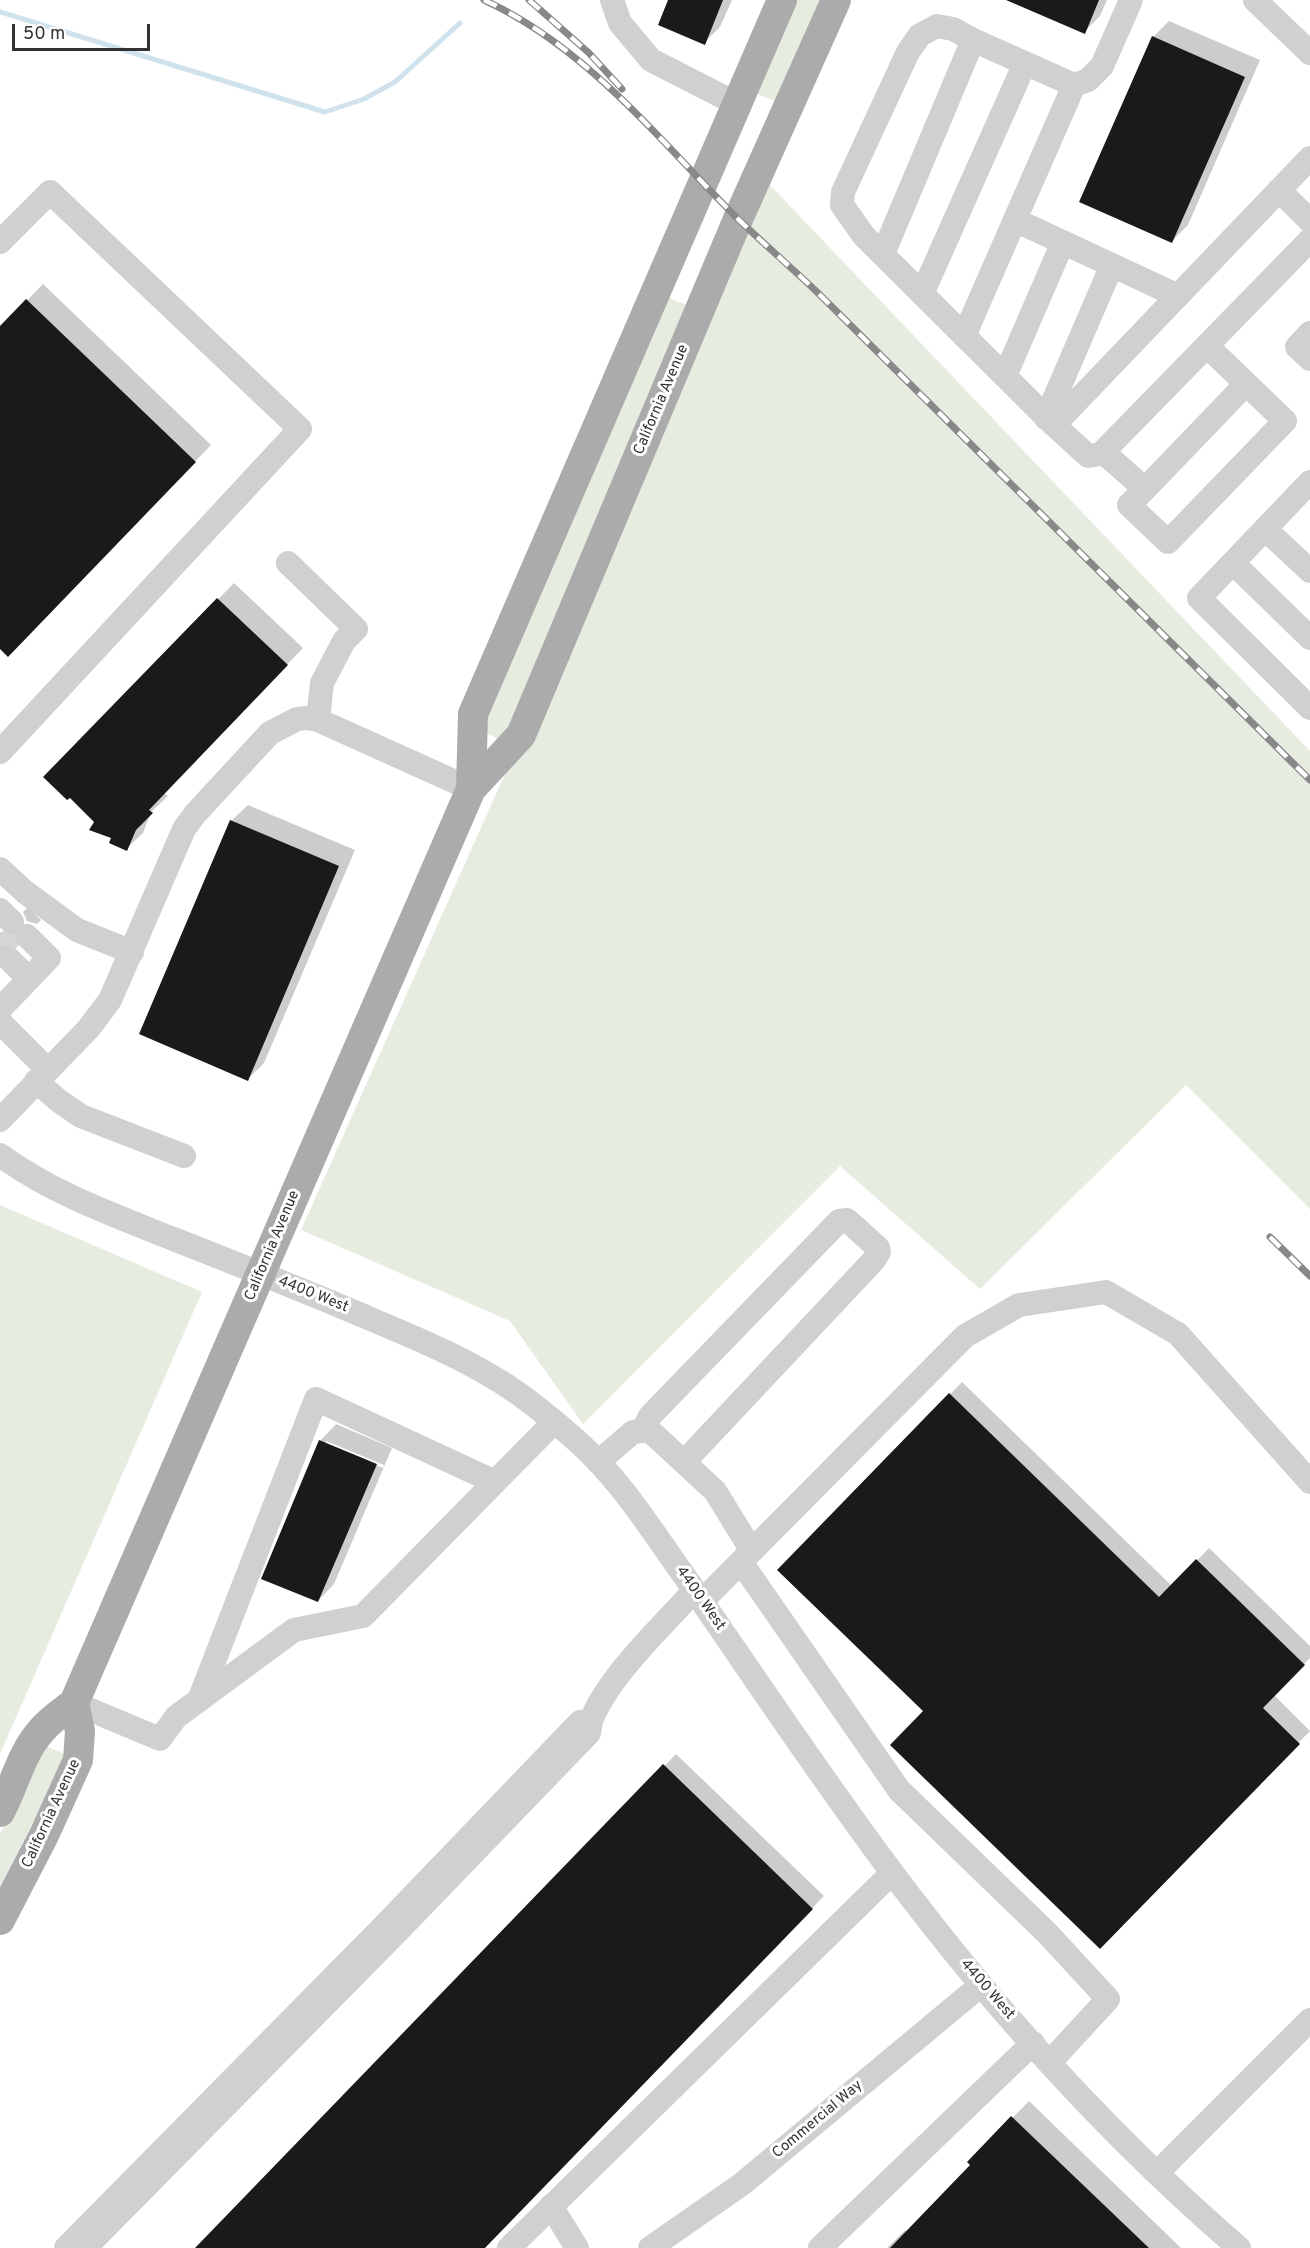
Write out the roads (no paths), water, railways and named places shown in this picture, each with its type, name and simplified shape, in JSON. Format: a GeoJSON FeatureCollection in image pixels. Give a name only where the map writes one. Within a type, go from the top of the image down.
{"type":"FeatureCollection","features":[{"type":"Feature","properties":{"kind":"main road","name":"California Avenue"},"geometry":{"type":"LineString","coordinates":[[471,789],[473,714],[782,0]]}},
{"type":"Feature","properties":{"kind":"main road","name":"California Avenue"},"geometry":{"type":"LineString","coordinates":[[0,1812],[39,1732],[74,1703],[471,789],[520,735],[738,219],[836,0]]}},
{"type":"Feature","properties":{"kind":"main road","name":"California Avenue"},"geometry":{"type":"LineString","coordinates":[[0,1920],[44,1835],[78,1760],[81,1731],[74,1703]]}},
{"type":"Feature","properties":{"kind":"street"},"geometry":{"type":"LineString","coordinates":[[612,0],[620,23],[651,60],[737,104]]}},
{"type":"Feature","properties":{"kind":"street"},"geometry":{"type":"LineString","coordinates":[[1131,0],[1102,66],[1088,80],[1074,85],[972,40],[953,29],[937,26],[921,35],[908,52],[843,192],[842,205],[864,236],[1050,422],[1088,456],[1101,454],[1310,240]]}},
{"type":"Feature","properties":{"kind":"street"},"geometry":{"type":"LineString","coordinates":[[1255,0],[1310,54]]}},
{"type":"Feature","properties":{"kind":"street"},"geometry":{"type":"LineString","coordinates":[[883,254],[972,40]]}},
{"type":"Feature","properties":{"kind":"street"},"geometry":{"type":"LineString","coordinates":[[922,294],[1025,63]]}},
{"type":"Feature","properties":{"kind":"street"},"geometry":{"type":"LineString","coordinates":[[964,336],[1074,85]]}},
{"type":"Feature","properties":{"kind":"street"},"geometry":{"type":"LineString","coordinates":[[1050,422],[1178,296],[1310,158]]}},
{"type":"Feature","properties":{"kind":"street"},"geometry":{"type":"LineString","coordinates":[[1279,190],[1310,221]]}},
{"type":"Feature","properties":{"kind":"street"},"geometry":{"type":"LineString","coordinates":[[0,242],[50,192],[300,429],[0,752]]}},
{"type":"Feature","properties":{"kind":"street"},"geometry":{"type":"LineString","coordinates":[[1016,220],[1178,296]]}},
{"type":"Feature","properties":{"kind":"street"},"geometry":{"type":"LineString","coordinates":[[1005,376],[1063,242]]}},
{"type":"Feature","properties":{"kind":"street"},"geometry":{"type":"LineString","coordinates":[[1050,422],[1112,265]]}},
{"type":"Feature","properties":{"kind":"street"},"geometry":{"type":"LineString","coordinates":[[1310,333],[1297,347],[1310,359]]}},
{"type":"Feature","properties":{"kind":"street"},"geometry":{"type":"LineString","coordinates":[[1207,346],[1285,421],[1168,542],[1129,505],[1246,384]]}},
{"type":"Feature","properties":{"kind":"street"},"geometry":{"type":"LineString","coordinates":[[1103,452],[1145,489]]}},
{"type":"Feature","properties":{"kind":"street"},"geometry":{"type":"LineString","coordinates":[[1307,491],[1266,529],[1199,598],[1310,708]]}},
{"type":"Feature","properties":{"kind":"street"},"geometry":{"type":"LineString","coordinates":[[1266,529],[1310,571]]}},
{"type":"Feature","properties":{"kind":"street"},"geometry":{"type":"LineString","coordinates":[[288,563],[356,628],[344,641],[322,683],[318,720]]}},
{"type":"Feature","properties":{"kind":"street"},"geometry":{"type":"LineString","coordinates":[[1233,563],[1310,639]]}},
{"type":"Feature","properties":{"kind":"street"},"geometry":{"type":"LineString","coordinates":[[0,1120],[102,1013],[118,984],[184,830],[195,814],[270,733],[297,719],[318,720],[471,789]]}},
{"type":"Feature","properties":{"kind":"street"},"geometry":{"type":"LineString","coordinates":[[0,869],[24,892],[77,930],[132,952]]}},
{"type":"Feature","properties":{"kind":"street"},"geometry":{"type":"LineString","coordinates":[[8,938],[28,979]]}},
{"type":"Feature","properties":{"kind":"street"},"geometry":{"type":"LineString","coordinates":[[0,1009],[49,958],[8,938]]}},
{"type":"Feature","properties":{"kind":"street"},"geometry":{"type":"LineString","coordinates":[[0,1022],[59,1101],[81,1116],[184,1156]]}},
{"type":"Feature","properties":{"kind":"street","name":"4400 West"},"geometry":{"type":"LineString","coordinates":[[0,1155],[52,1187],[93,1207],[449,1353],[498,1380],[554,1422],[598,1462],[627,1496],[840,1802],[892,1873],[981,1985],[1118,2135],[1239,2248]]}},
{"type":"Feature","properties":{"kind":"street"},"geometry":{"type":"LineString","coordinates":[[643,1429],[651,1415],[839,1221],[847,1220],[856,1226],[878,1248],[879,1252],[874,1260],[684,1462]]}},
{"type":"Feature","properties":{"kind":"street"},"geometry":{"type":"LineString","coordinates":[[85,2248],[397,1932],[589,1733],[597,1705],[639,1652],[698,1596],[746,1556],[965,1336],[1019,1305],[1106,1292],[1178,1334],[1310,1482]]}},
{"type":"Feature","properties":{"kind":"street"},"geometry":{"type":"LineString","coordinates":[[199,1700],[316,1399],[495,1482]]}},
{"type":"Feature","properties":{"kind":"street"},"geometry":{"type":"LineString","coordinates":[[74,1703],[160,1739],[176,1717],[294,1630],[363,1616],[554,1422]]}},
{"type":"Feature","properties":{"kind":"street"},"geometry":{"type":"LineString","coordinates":[[598,1462],[633,1432],[649,1430],[715,1491],[746,1556],[899,1790],[1047,1933],[1108,1999],[1050,2062]]}},
{"type":"Feature","properties":{"kind":"street"},"geometry":{"type":"LineString","coordinates":[[66,2248],[384,1926],[573,1729],[580,1722],[591,1721]]}},
{"type":"Feature","properties":{"kind":"street"},"geometry":{"type":"LineString","coordinates":[[509,2248],[892,1873]]}},
{"type":"Feature","properties":{"kind":"street","name":"Commercial Way"},"geometry":{"type":"LineString","coordinates":[[650,2248],[742,2184],[981,1985]]}},
{"type":"Feature","properties":{"kind":"street"},"geometry":{"type":"LineString","coordinates":[[1157,2173],[1310,2020]]}},
{"type":"Feature","properties":{"kind":"street"},"geometry":{"type":"LineString","coordinates":[[820,2248],[1033,2043]]}},
{"type":"Feature","properties":{"kind":"street"},"geometry":{"type":"LineString","coordinates":[[551,2206],[577,2248]]}},
{"type":"Feature","properties":{"kind":"waterway"},"geometry":{"type":"LineString","coordinates":[[0,12],[325,112],[364,99],[395,82],[460,23]]}},
{"type":"Feature","properties":{"kind":"tunnel"},"geometry":{"type":"LineString","coordinates":[[2,932],[17,947]]}},
{"type":"Feature","properties":{"kind":"railway"},"geometry":{"type":"LineString","coordinates":[[484,0],[522,20],[556,43],[620,98],[738,219],[818,293],[1310,780]]}},
{"type":"Feature","properties":{"kind":"railway"},"geometry":{"type":"LineString","coordinates":[[529,0],[589,53],[622,89]]}},
{"type":"Feature","properties":{"kind":"railway"},"geometry":{"type":"LineString","coordinates":[[1270,1237],[1310,1276]]}}]}
